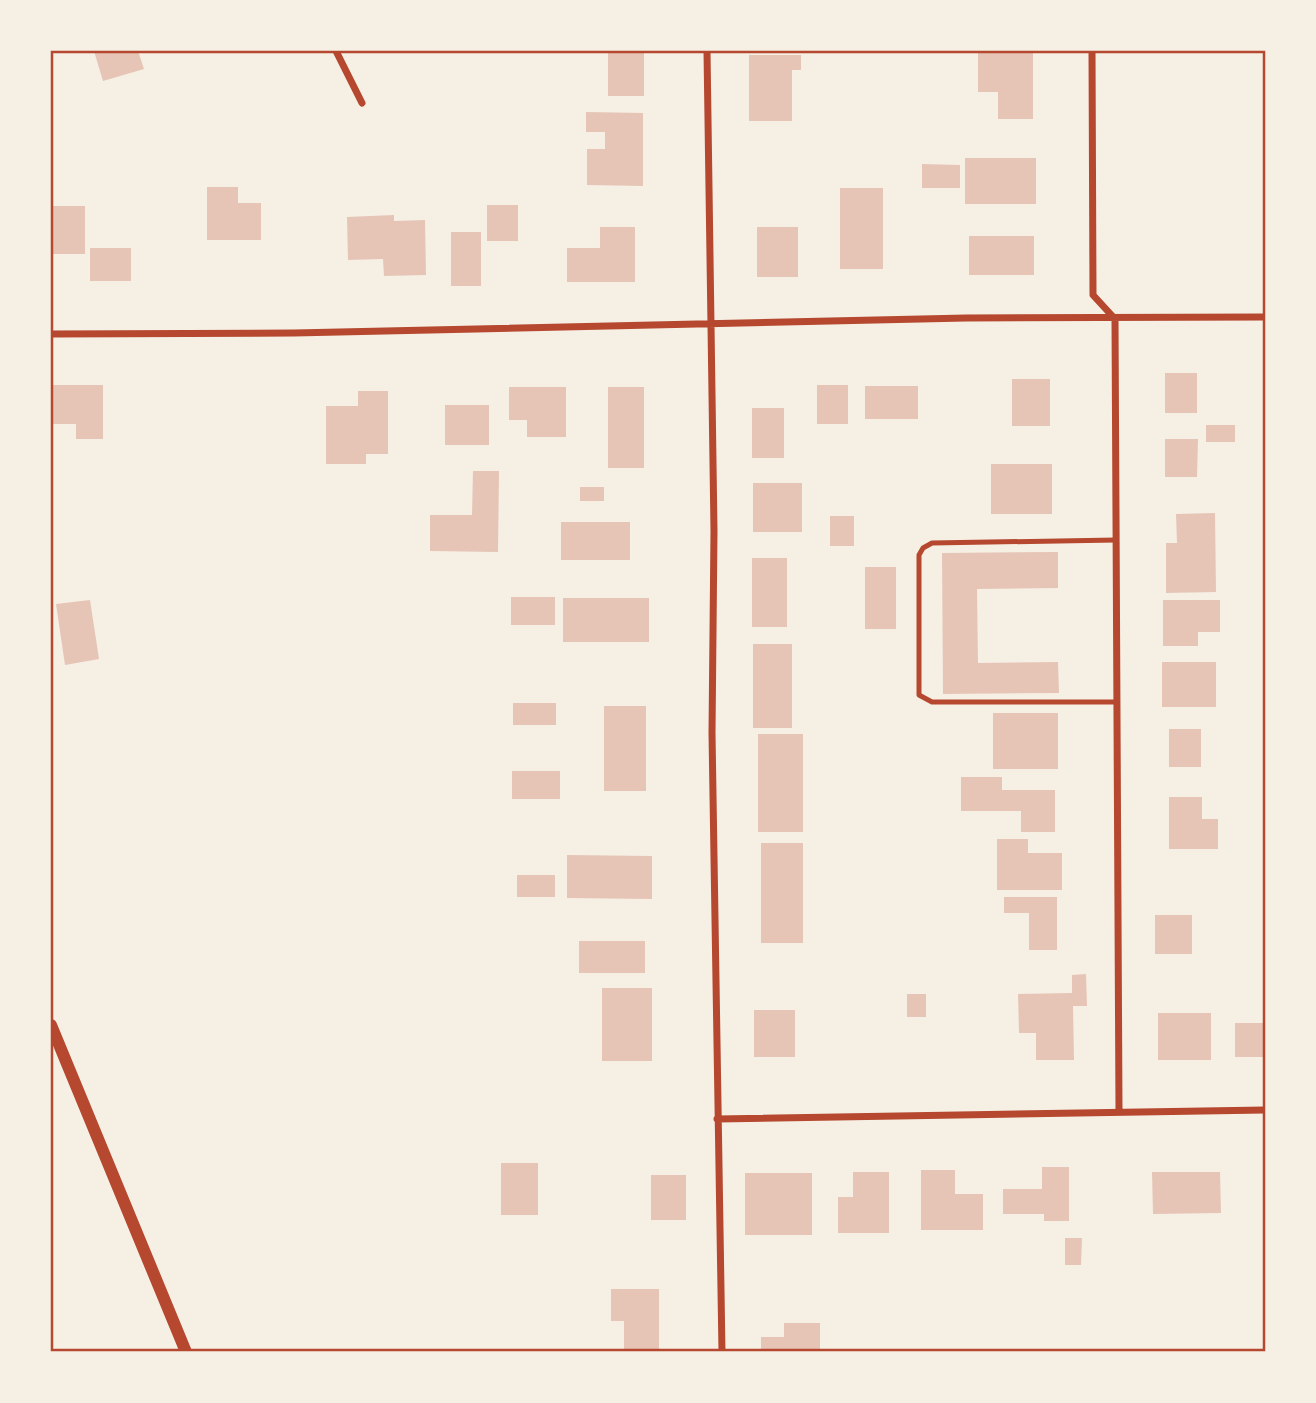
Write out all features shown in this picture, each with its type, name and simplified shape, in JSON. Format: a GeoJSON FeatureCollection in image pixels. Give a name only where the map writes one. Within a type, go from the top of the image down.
{"type":"FeatureCollection","features":[{"type":"Feature","properties":{"kind":"street"},"geometry":{"type":"LineString","coordinates":[[336,51],[362,103]]}},
{"type":"Feature","properties":{"kind":"street"},"geometry":{"type":"LineString","coordinates":[[707,51],[714,531],[712,733],[722,1352]]}},
{"type":"Feature","properties":{"kind":"street"},"geometry":{"type":"LineString","coordinates":[[1092,51],[1093,295],[1115,319],[1119,1112]]}},
{"type":"Feature","properties":{"kind":"street"},"geometry":{"type":"LineString","coordinates":[[51,334],[294,334],[966,318],[1265,317]]}},
{"type":"Feature","properties":{"kind":"street"},"geometry":{"type":"LineString","coordinates":[[51,1025],[186,1352]]}},
{"type":"Feature","properties":{"kind":"street"},"geometry":{"type":"LineString","coordinates":[[717,1119],[1265,1110]]}},
{"type":"Feature","properties":{"kind":"lane"},"geometry":{"type":"LineString","coordinates":[[1116,540],[932,543],[923,548],[919,555],[919,695],[932,702],[1117,702]]}},
{"type":"Feature","properties":{"kind":"building"},"geometry":{"type":"Polygon","coordinates":[[[94,51],[138,51],[144,69],[103,81],[94,51]]]}},
{"type":"Feature","properties":{"kind":"building"},"geometry":{"type":"Polygon","coordinates":[[[608,51],[644,51],[644,96],[608,96],[608,51]]]}},
{"type":"Feature","properties":{"kind":"building"},"geometry":{"type":"Polygon","coordinates":[[[978,51],[1033,51],[1033,119],[998,119],[998,92],[978,92],[978,51]]]}},
{"type":"Feature","properties":{"kind":"building"},"geometry":{"type":"Polygon","coordinates":[[[749,55],[801,55],[801,70],[792,70],[792,121],[749,121],[749,55]]]}},
{"type":"Feature","properties":{"kind":"building"},"geometry":{"type":"Polygon","coordinates":[[[586,112],[643,113],[643,186],[587,185],[587,149],[605,149],[605,132],[586,132],[586,112]]]}},
{"type":"Feature","properties":{"kind":"building"},"geometry":{"type":"Polygon","coordinates":[[[965,158],[1036,158],[1036,204],[965,204],[965,158]]]}},
{"type":"Feature","properties":{"kind":"building"},"geometry":{"type":"Polygon","coordinates":[[[922,164],[960,165],[960,188],[922,188],[922,164]]]}},
{"type":"Feature","properties":{"kind":"building"},"geometry":{"type":"Polygon","coordinates":[[[207,187],[238,187],[238,203],[261,203],[261,240],[207,240],[207,187]]]}},
{"type":"Feature","properties":{"kind":"building"},"geometry":{"type":"Polygon","coordinates":[[[840,188],[883,188],[883,269],[840,269],[840,188]]]}},
{"type":"Feature","properties":{"kind":"building"},"geometry":{"type":"Polygon","coordinates":[[[487,205],[518,205],[518,241],[487,241],[487,205]]]}},
{"type":"Feature","properties":{"kind":"building"},"geometry":{"type":"Polygon","coordinates":[[[51,206],[85,206],[85,254],[51,254],[51,206]]]}},
{"type":"Feature","properties":{"kind":"building"},"geometry":{"type":"Polygon","coordinates":[[[394,215],[394,221],[425,220],[426,275],[384,276],[383,259],[348,260],[347,217],[394,215]]]}},
{"type":"Feature","properties":{"kind":"building"},"geometry":{"type":"Polygon","coordinates":[[[600,227],[635,227],[635,282],[567,282],[567,248],[600,248],[600,227]]]}},
{"type":"Feature","properties":{"kind":"building"},"geometry":{"type":"Polygon","coordinates":[[[757,227],[798,227],[798,277],[757,277],[757,227]]]}},
{"type":"Feature","properties":{"kind":"building"},"geometry":{"type":"Polygon","coordinates":[[[451,232],[481,232],[481,286],[451,286],[451,232]]]}},
{"type":"Feature","properties":{"kind":"building"},"geometry":{"type":"Polygon","coordinates":[[[969,236],[1034,236],[1034,275],[969,275],[969,236]]]}},
{"type":"Feature","properties":{"kind":"building"},"geometry":{"type":"Polygon","coordinates":[[[90,248],[131,248],[131,281],[90,281],[90,248]]]}},
{"type":"Feature","properties":{"kind":"building"},"geometry":{"type":"Polygon","coordinates":[[[1165,373],[1197,373],[1197,413],[1165,413],[1165,373]]]}},
{"type":"Feature","properties":{"kind":"building"},"geometry":{"type":"Polygon","coordinates":[[[1012,379],[1050,379],[1050,426],[1012,426],[1012,379]]]}},
{"type":"Feature","properties":{"kind":"building"},"geometry":{"type":"Polygon","coordinates":[[[53,385],[103,385],[103,439],[76,439],[76,424],[53,424],[53,385]]]}},
{"type":"Feature","properties":{"kind":"building"},"geometry":{"type":"Polygon","coordinates":[[[817,385],[848,385],[848,424],[817,424],[817,385]]]}},
{"type":"Feature","properties":{"kind":"building"},"geometry":{"type":"Polygon","coordinates":[[[865,386],[918,386],[918,419],[865,419],[865,386]]]}},
{"type":"Feature","properties":{"kind":"building"},"geometry":{"type":"Polygon","coordinates":[[[509,387],[566,387],[566,437],[527,437],[527,420],[509,420],[509,387]]]}},
{"type":"Feature","properties":{"kind":"building"},"geometry":{"type":"Polygon","coordinates":[[[608,387],[644,387],[644,468],[608,468],[608,387]]]}},
{"type":"Feature","properties":{"kind":"building"},"geometry":{"type":"Polygon","coordinates":[[[358,391],[388,391],[388,454],[366,454],[366,464],[326,464],[326,406],[358,406],[358,391]]]}},
{"type":"Feature","properties":{"kind":"building"},"geometry":{"type":"Polygon","coordinates":[[[445,405],[489,405],[489,445],[445,445],[445,405]]]}},
{"type":"Feature","properties":{"kind":"building"},"geometry":{"type":"Polygon","coordinates":[[[752,408],[784,408],[784,458],[752,458],[752,408]]]}},
{"type":"Feature","properties":{"kind":"building"},"geometry":{"type":"Polygon","coordinates":[[[1206,425],[1235,425],[1235,442],[1206,442],[1206,425]]]}},
{"type":"Feature","properties":{"kind":"building"},"geometry":{"type":"Polygon","coordinates":[[[1165,439],[1198,439],[1197,477],[1165,477],[1165,439]]]}},
{"type":"Feature","properties":{"kind":"building"},"geometry":{"type":"Polygon","coordinates":[[[991,464],[1052,464],[1052,514],[991,514],[991,464]]]}},
{"type":"Feature","properties":{"kind":"building"},"geometry":{"type":"Polygon","coordinates":[[[473,471],[499,471],[498,552],[430,551],[430,515],[472,515],[473,471]]]}},
{"type":"Feature","properties":{"kind":"building"},"geometry":{"type":"Polygon","coordinates":[[[753,483],[802,483],[802,532],[753,532],[753,483]]]}},
{"type":"Feature","properties":{"kind":"building"},"geometry":{"type":"Polygon","coordinates":[[[580,487],[604,487],[604,501],[580,501],[580,487]]]}},
{"type":"Feature","properties":{"kind":"building"},"geometry":{"type":"Polygon","coordinates":[[[1215,513],[1216,592],[1166,593],[1166,543],[1177,543],[1176,514],[1215,513]]]}},
{"type":"Feature","properties":{"kind":"building"},"geometry":{"type":"Polygon","coordinates":[[[830,516],[854,516],[854,546],[830,546],[830,516]]]}},
{"type":"Feature","properties":{"kind":"building"},"geometry":{"type":"Polygon","coordinates":[[[561,522],[630,522],[630,560],[561,560],[561,522]]]}},
{"type":"Feature","properties":{"kind":"building"},"geometry":{"type":"Polygon","coordinates":[[[1058,552],[1058,588],[977,589],[978,663],[1058,662],[1059,693],[943,694],[942,553],[1058,552]]]}},
{"type":"Feature","properties":{"kind":"building"},"geometry":{"type":"Polygon","coordinates":[[[752,558],[787,558],[787,627],[752,627],[752,558]]]}},
{"type":"Feature","properties":{"kind":"building"},"geometry":{"type":"Polygon","coordinates":[[[865,567],[896,567],[896,629],[865,629],[865,567]]]}},
{"type":"Feature","properties":{"kind":"building"},"geometry":{"type":"Polygon","coordinates":[[[511,597],[555,597],[555,625],[511,625],[511,597]]]}},
{"type":"Feature","properties":{"kind":"building"},"geometry":{"type":"Polygon","coordinates":[[[563,598],[649,598],[649,642],[563,642],[563,598]]]}},
{"type":"Feature","properties":{"kind":"building"},"geometry":{"type":"Polygon","coordinates":[[[90,600],[99,659],[65,665],[56,604],[90,600]]]}},
{"type":"Feature","properties":{"kind":"building"},"geometry":{"type":"Polygon","coordinates":[[[1163,600],[1220,600],[1220,632],[1198,632],[1198,646],[1163,646],[1163,600]]]}},
{"type":"Feature","properties":{"kind":"building"},"geometry":{"type":"Polygon","coordinates":[[[753,644],[792,644],[792,728],[753,728],[753,644]]]}},
{"type":"Feature","properties":{"kind":"building"},"geometry":{"type":"Polygon","coordinates":[[[1162,662],[1216,662],[1216,707],[1162,707],[1162,662]]]}},
{"type":"Feature","properties":{"kind":"building"},"geometry":{"type":"Polygon","coordinates":[[[513,703],[556,703],[556,725],[513,725],[513,703]]]}},
{"type":"Feature","properties":{"kind":"building"},"geometry":{"type":"Polygon","coordinates":[[[604,706],[646,706],[646,791],[604,791],[604,706]]]}},
{"type":"Feature","properties":{"kind":"building"},"geometry":{"type":"Polygon","coordinates":[[[993,713],[1058,713],[1058,769],[993,769],[993,713]]]}},
{"type":"Feature","properties":{"kind":"building"},"geometry":{"type":"Polygon","coordinates":[[[1169,729],[1201,729],[1201,767],[1169,767],[1169,729]]]}},
{"type":"Feature","properties":{"kind":"building"},"geometry":{"type":"Polygon","coordinates":[[[758,734],[803,734],[803,832],[758,832],[758,734]]]}},
{"type":"Feature","properties":{"kind":"building"},"geometry":{"type":"Polygon","coordinates":[[[512,771],[560,771],[560,799],[512,799],[512,771]]]}},
{"type":"Feature","properties":{"kind":"building"},"geometry":{"type":"Polygon","coordinates":[[[961,777],[1002,777],[1002,790],[1055,790],[1055,832],[1021,832],[1021,811],[961,811],[961,777]]]}},
{"type":"Feature","properties":{"kind":"building"},"geometry":{"type":"Polygon","coordinates":[[[1169,797],[1202,797],[1202,819],[1218,819],[1218,849],[1169,849],[1169,797]]]}},
{"type":"Feature","properties":{"kind":"building"},"geometry":{"type":"Polygon","coordinates":[[[997,839],[1028,839],[1028,853],[1062,853],[1062,890],[997,890],[997,839]]]}},
{"type":"Feature","properties":{"kind":"building"},"geometry":{"type":"Polygon","coordinates":[[[761,843],[803,843],[803,943],[761,943],[761,843]]]}},
{"type":"Feature","properties":{"kind":"building"},"geometry":{"type":"Polygon","coordinates":[[[567,855],[652,856],[652,899],[567,898],[567,855]]]}},
{"type":"Feature","properties":{"kind":"building"},"geometry":{"type":"Polygon","coordinates":[[[517,875],[555,875],[555,897],[517,897],[517,875]]]}},
{"type":"Feature","properties":{"kind":"building"},"geometry":{"type":"Polygon","coordinates":[[[1004,897],[1057,897],[1057,950],[1029,950],[1029,913],[1004,913],[1004,897]]]}},
{"type":"Feature","properties":{"kind":"building"},"geometry":{"type":"Polygon","coordinates":[[[1155,915],[1192,915],[1192,954],[1155,954],[1155,915]]]}},
{"type":"Feature","properties":{"kind":"building"},"geometry":{"type":"Polygon","coordinates":[[[579,941],[645,941],[645,973],[579,973],[579,941]]]}},
{"type":"Feature","properties":{"kind":"building"},"geometry":{"type":"Polygon","coordinates":[[[1086,974],[1087,1006],[1073,1006],[1074,1060],[1036,1060],[1036,1033],[1019,1033],[1018,994],[1072,993],[1072,975],[1086,974]]]}},
{"type":"Feature","properties":{"kind":"building"},"geometry":{"type":"Polygon","coordinates":[[[602,988],[652,988],[652,1061],[602,1061],[602,988]]]}},
{"type":"Feature","properties":{"kind":"building"},"geometry":{"type":"Polygon","coordinates":[[[907,994],[926,994],[926,1017],[907,1017],[907,994]]]}},
{"type":"Feature","properties":{"kind":"building"},"geometry":{"type":"Polygon","coordinates":[[[754,1010],[795,1010],[795,1057],[754,1057],[754,1010]]]}},
{"type":"Feature","properties":{"kind":"building"},"geometry":{"type":"Polygon","coordinates":[[[1158,1013],[1211,1013],[1211,1060],[1158,1060],[1158,1013]]]}},
{"type":"Feature","properties":{"kind":"building"},"geometry":{"type":"Polygon","coordinates":[[[1235,1023],[1265,1023],[1265,1057],[1235,1057],[1235,1023]]]}},
{"type":"Feature","properties":{"kind":"building"},"geometry":{"type":"Polygon","coordinates":[[[501,1163],[538,1163],[538,1215],[501,1215],[501,1163]]]}},
{"type":"Feature","properties":{"kind":"building"},"geometry":{"type":"Polygon","coordinates":[[[1042,1167],[1069,1167],[1069,1221],[1044,1221],[1044,1214],[1003,1214],[1003,1189],[1042,1189],[1042,1167]]]}},
{"type":"Feature","properties":{"kind":"building"},"geometry":{"type":"Polygon","coordinates":[[[921,1170],[955,1170],[955,1194],[983,1194],[983,1230],[921,1230],[921,1170]]]}},
{"type":"Feature","properties":{"kind":"building"},"geometry":{"type":"Polygon","coordinates":[[[853,1172],[889,1172],[889,1233],[838,1233],[838,1197],[853,1197],[853,1172]]]}},
{"type":"Feature","properties":{"kind":"building"},"geometry":{"type":"Polygon","coordinates":[[[1152,1172],[1220,1172],[1221,1213],[1153,1214],[1152,1172]]]}},
{"type":"Feature","properties":{"kind":"building"},"geometry":{"type":"Polygon","coordinates":[[[745,1173],[812,1173],[812,1235],[745,1235],[745,1173]]]}},
{"type":"Feature","properties":{"kind":"building"},"geometry":{"type":"Polygon","coordinates":[[[651,1175],[686,1175],[686,1220],[651,1220],[651,1175]]]}},
{"type":"Feature","properties":{"kind":"building"},"geometry":{"type":"Polygon","coordinates":[[[1065,1238],[1082,1238],[1081,1265],[1065,1265],[1065,1238]]]}},
{"type":"Feature","properties":{"kind":"building"},"geometry":{"type":"Polygon","coordinates":[[[611,1289],[659,1289],[659,1352],[624,1352],[624,1321],[611,1321],[611,1289]]]}},
{"type":"Feature","properties":{"kind":"building"},"geometry":{"type":"Polygon","coordinates":[[[784,1323],[820,1323],[820,1352],[761,1352],[761,1337],[784,1337],[784,1323]]]}}]}
